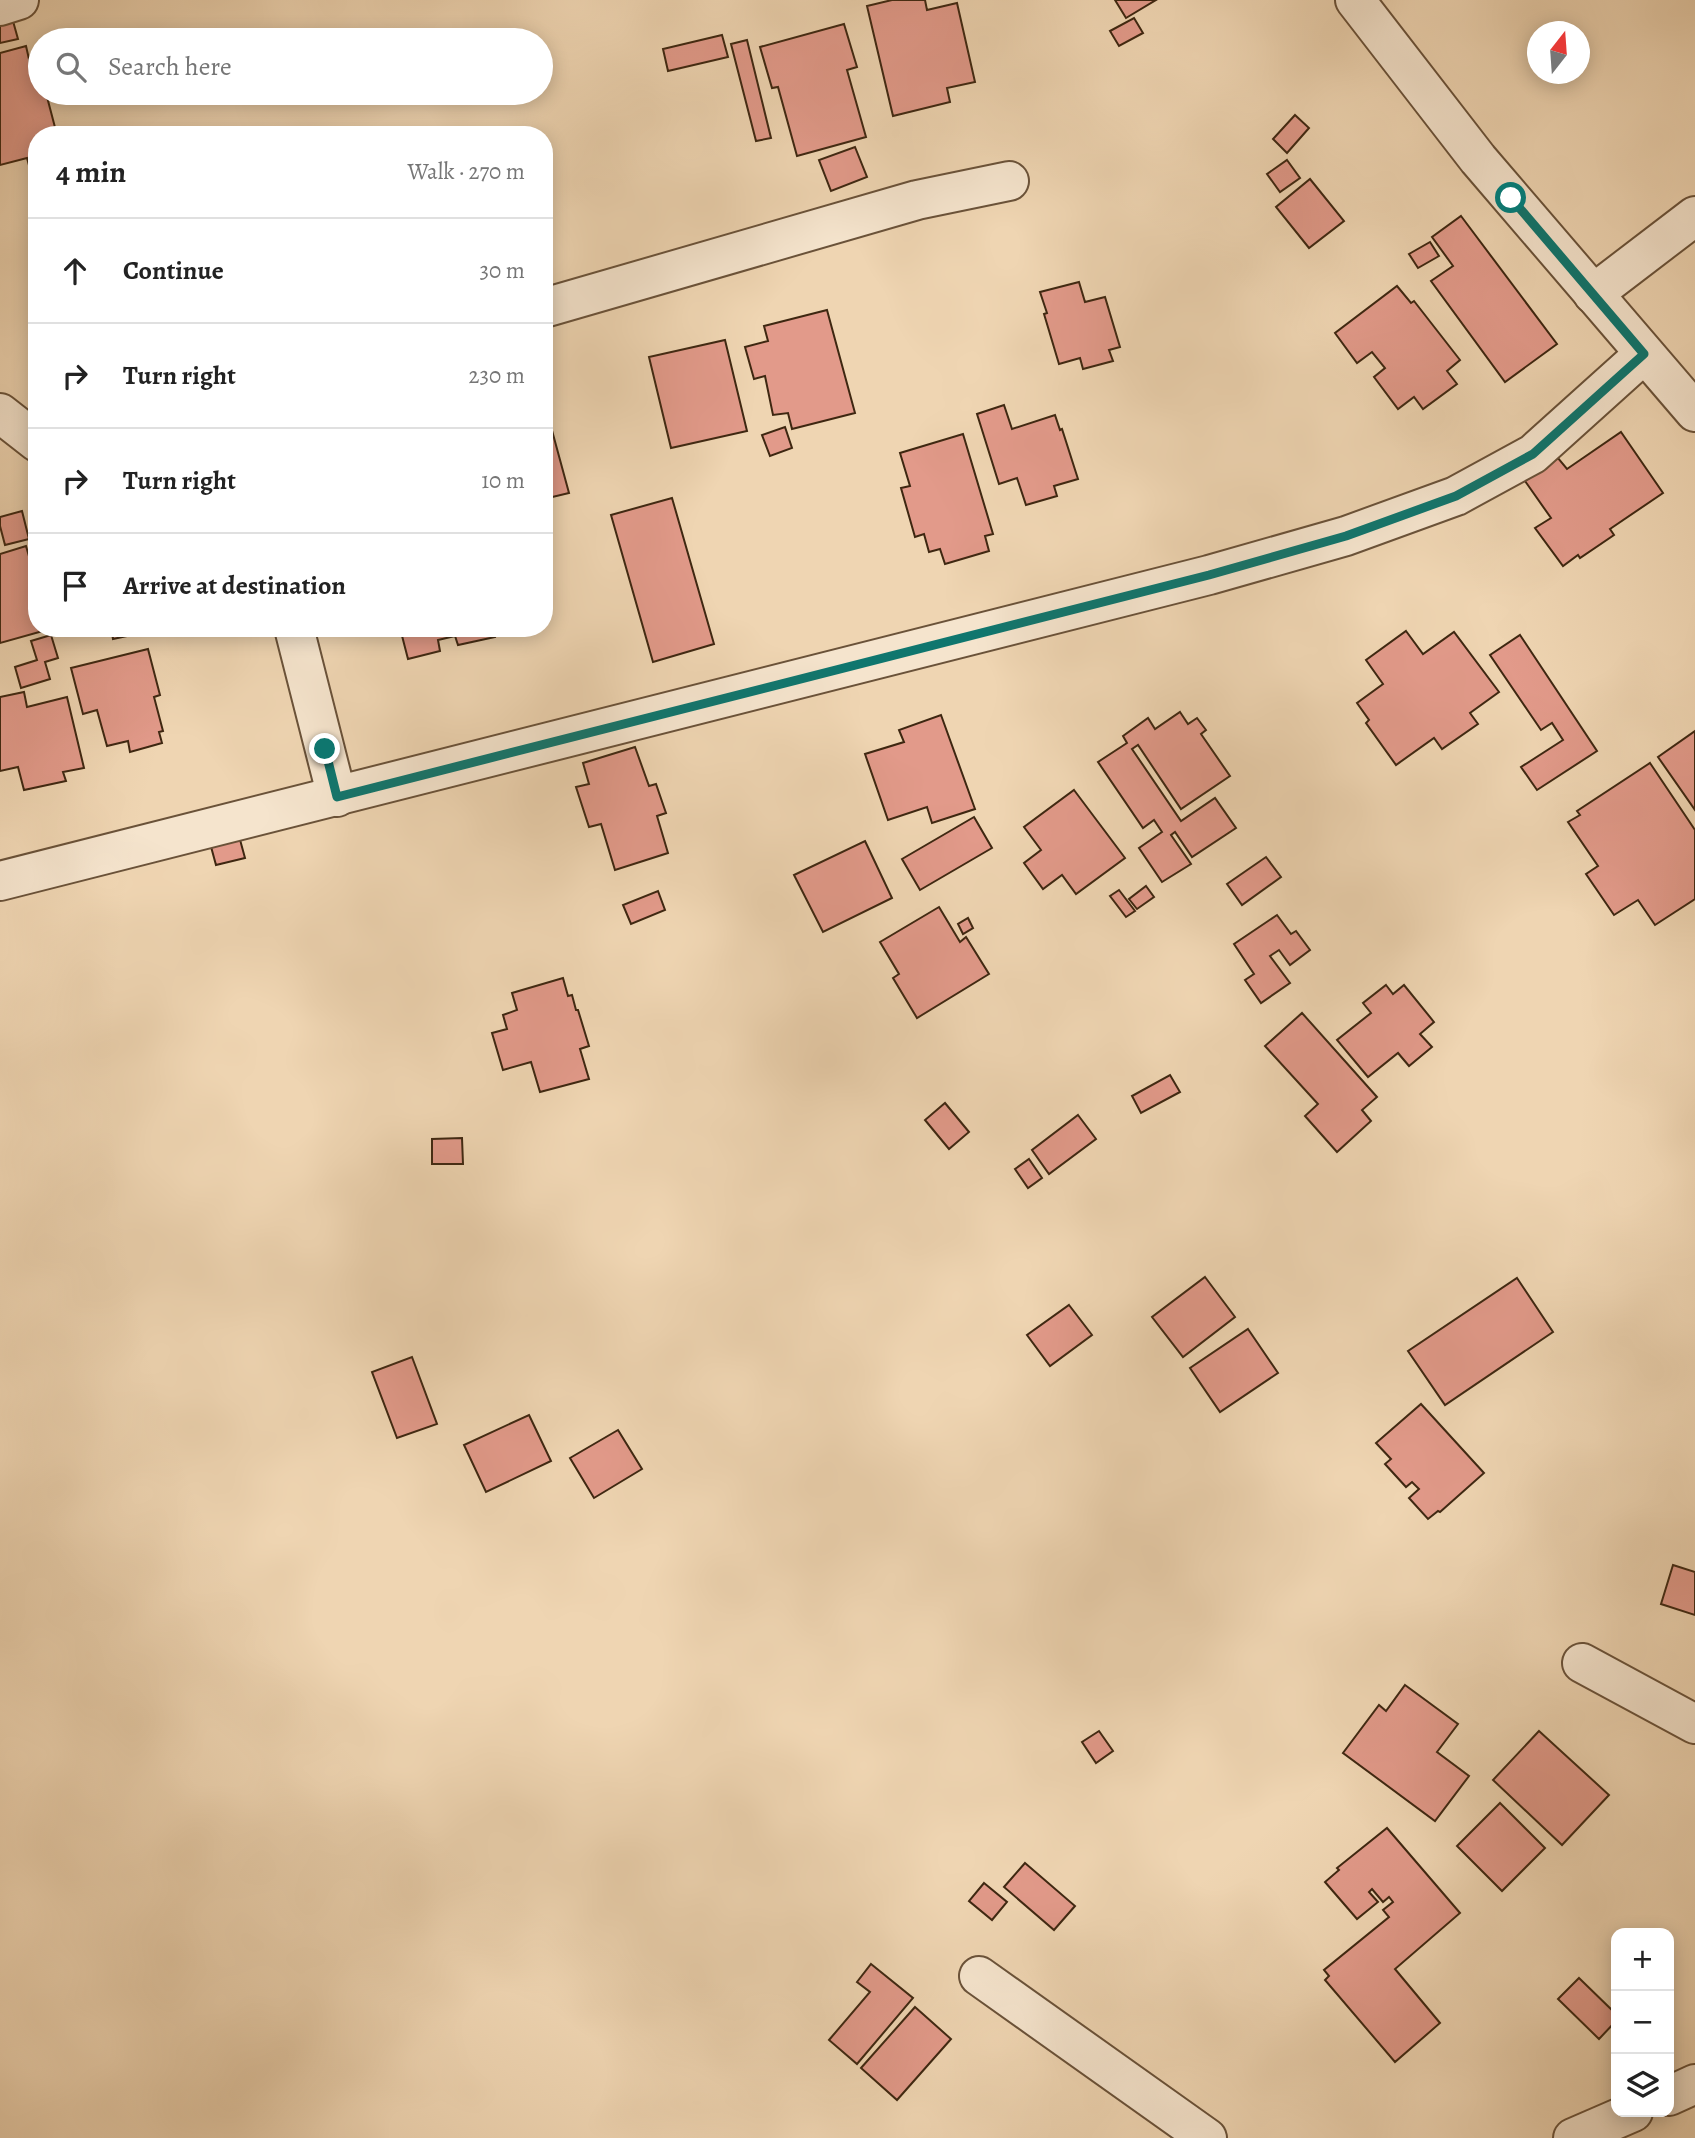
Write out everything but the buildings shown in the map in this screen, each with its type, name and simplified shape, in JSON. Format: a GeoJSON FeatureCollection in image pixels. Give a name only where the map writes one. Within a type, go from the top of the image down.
{"type":"FeatureCollection","features":[{"type":"Feature","properties":{"kind":"street"},"geometry":{"type":"LineString","coordinates":[[0,6],[19,0]]}},
{"type":"Feature","properties":{"kind":"street"},"geometry":{"type":"LineString","coordinates":[[1355,0],[1478,159],[1695,412]]}},
{"type":"Feature","properties":{"kind":"street"},"geometry":{"type":"LineString","coordinates":[[553,305],[917,200],[1009,181]]}},
{"type":"Feature","properties":{"kind":"street"},"geometry":{"type":"LineString","coordinates":[[1593,294],[1695,216]]}},
{"type":"Feature","properties":{"kind":"street"},"geometry":{"type":"LineString","coordinates":[[0,881],[1196,579],[1346,536],[1456,496],[1533,454],[1644,354]]}},
{"type":"Feature","properties":{"kind":"street"},"geometry":{"type":"LineString","coordinates":[[0,413],[28,435]]}},
{"type":"Feature","properties":{"kind":"street"},"geometry":{"type":"LineString","coordinates":[[296,637],[337,797]]}},
{"type":"Feature","properties":{"kind":"street"},"geometry":{"type":"LineString","coordinates":[[1582,1663],[1695,1724]]}},
{"type":"Feature","properties":{"kind":"street"},"geometry":{"type":"LineString","coordinates":[[979,1976],[1207,2138]]}},
{"type":"Feature","properties":{"kind":"street"},"geometry":{"type":"LineString","coordinates":[[1674,2094],[1695,2084]]}},
{"type":"Feature","properties":{"kind":"street"},"geometry":{"type":"LineString","coordinates":[[1573,2138],[1628,2122]]}},
{"type":"Feature","properties":{"kind":"route"},"geometry":{"type":"LineString","coordinates":[[325,749],[337,797],[1209,575],[1346,536],[1456,496],[1533,454],[1644,354],[1511,198]]}}]}
